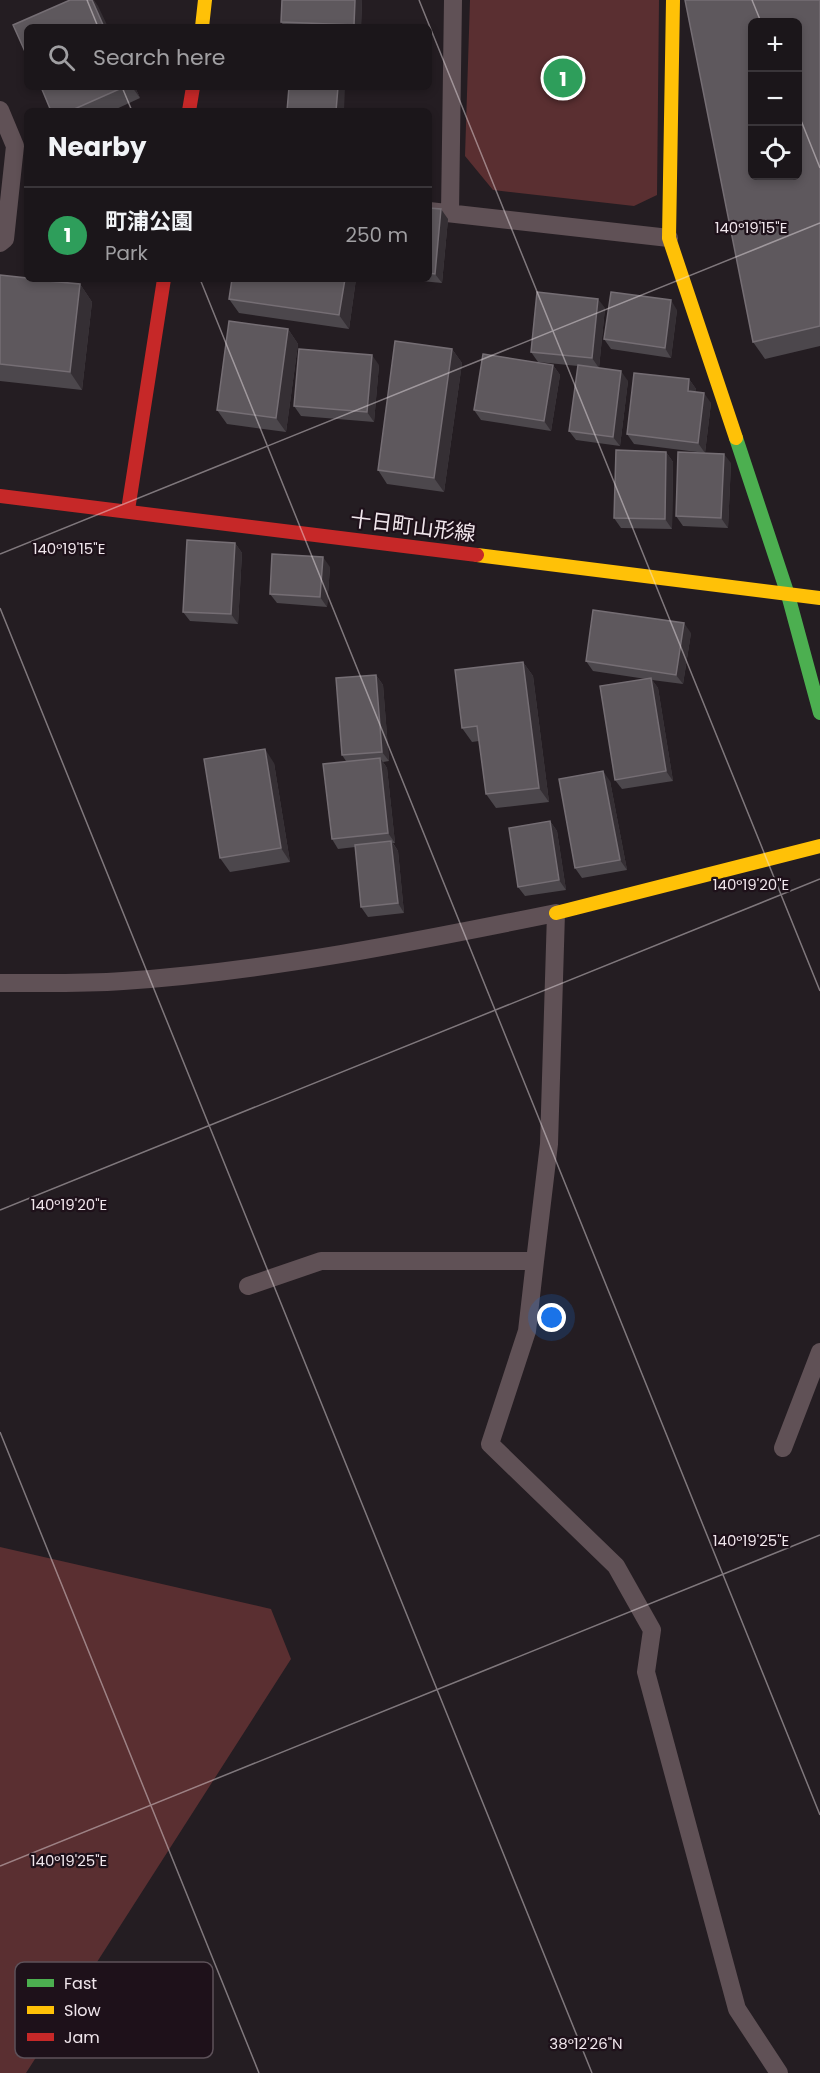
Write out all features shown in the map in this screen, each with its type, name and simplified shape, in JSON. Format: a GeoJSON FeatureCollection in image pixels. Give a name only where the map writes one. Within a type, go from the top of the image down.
{"type":"FeatureCollection","features":[{"type":"Feature","properties":{"kind":"street"},"geometry":{"type":"LineString","coordinates":[[202,24],[205,0]]}},
{"type":"Feature","properties":{"kind":"street"},"geometry":{"type":"LineString","coordinates":[[673,0],[669,238],[788,595],[820,713]]}},
{"type":"Feature","properties":{"kind":"street"},"geometry":{"type":"LineString","coordinates":[[190,108],[192,90]]}},
{"type":"Feature","properties":{"kind":"street"},"geometry":{"type":"LineString","coordinates":[[128,510],[164,282]]}},
{"type":"Feature","properties":{"kind":"street","name":"十日町山形線"},"geometry":{"type":"LineString","coordinates":[[0,496],[128,510],[820,598]]}},
{"type":"Feature","properties":{"kind":"street"},"geometry":{"type":"LineString","coordinates":[[556,913],[820,846]]}},
{"type":"Feature","properties":{"kind":"lane"},"geometry":{"type":"LineString","coordinates":[[450,213],[453,0]]}},
{"type":"Feature","properties":{"kind":"lane"},"geometry":{"type":"LineString","coordinates":[[0,110],[15,146],[5,239],[0,243]]}},
{"type":"Feature","properties":{"kind":"lane"},"geometry":{"type":"LineString","coordinates":[[432,211],[669,238]]}},
{"type":"Feature","properties":{"kind":"lane"},"geometry":{"type":"LineString","coordinates":[[0,983],[121,981],[222,972],[394,945],[556,913],[549,1144],[535,1261],[526,1331],[490,1444],[616,1566],[652,1630],[646,1672],[737,2009],[779,2073]]}},
{"type":"Feature","properties":{"kind":"lane"},"geometry":{"type":"LineString","coordinates":[[248,1286],[321,1260],[535,1261]]}},
{"type":"Feature","properties":{"kind":"lane"},"geometry":{"type":"LineString","coordinates":[[783,1448],[820,1352]]}},
{"type":"Feature","properties":{"kind":"shaded area"},"geometry":{"type":"Polygon","coordinates":[[[470,0],[659,0],[657,195],[634,206],[493,190],[465,156],[470,0]]]}},
{"type":"Feature","properties":{"kind":"shaded area"},"geometry":{"type":"Polygon","coordinates":[[[0,1547],[271,1609],[291,1659],[97,1962],[15,1962],[15,2058],[36,2058],[26,2073],[0,2073],[0,1547]]]}},
{"type":"Feature","properties":{"kind":"building"},"geometry":{"type":"Polygon","coordinates":[[[70,0],[92,0],[103,24],[24,24],[24,49],[13,25],[70,0]]]}},
{"type":"Feature","properties":{"kind":"building"},"geometry":{"type":"Polygon","coordinates":[[[282,0],[355,0],[354,24],[281,22],[282,0]]]}},
{"type":"Feature","properties":{"kind":"building"},"geometry":{"type":"Polygon","coordinates":[[[685,0],[820,0],[820,326],[753,342],[685,0]]]}},
{"type":"Feature","properties":{"kind":"building"},"geometry":{"type":"Polygon","coordinates":[[[42,90],[117,90],[77,108],[50,108],[42,90]]]}},
{"type":"Feature","properties":{"kind":"building"},"geometry":{"type":"Polygon","coordinates":[[[289,90],[338,90],[336,108],[287,108],[289,90]]]}},
{"type":"Feature","properties":{"kind":"building"},"geometry":{"type":"Polygon","coordinates":[[[432,208],[441,209],[435,274],[432,274],[432,208]]]}},
{"type":"Feature","properties":{"kind":"building"},"geometry":{"type":"Polygon","coordinates":[[[0,275],[24,278],[24,282],[80,284],[70,372],[0,364],[0,275]]]}},
{"type":"Feature","properties":{"kind":"building"},"geometry":{"type":"Polygon","coordinates":[[[232,282],[344,282],[339,315],[229,299],[232,282]]]}},
{"type":"Feature","properties":{"kind":"building"},"geometry":{"type":"Polygon","coordinates":[[[537,292],[598,299],[592,358],[531,352],[537,292]]]}},
{"type":"Feature","properties":{"kind":"building"},"geometry":{"type":"Polygon","coordinates":[[[611,292],[671,300],[665,348],[604,339],[611,292]]]}},
{"type":"Feature","properties":{"kind":"building"},"geometry":{"type":"Polygon","coordinates":[[[229,321],[288,329],[276,418],[217,410],[229,321]]]}},
{"type":"Feature","properties":{"kind":"building"},"geometry":{"type":"Polygon","coordinates":[[[395,341],[452,349],[434,478],[378,470],[395,341]]]}},
{"type":"Feature","properties":{"kind":"building"},"geometry":{"type":"Polygon","coordinates":[[[299,349],[372,355],[367,412],[294,406],[299,349]]]}},
{"type":"Feature","properties":{"kind":"building"},"geometry":{"type":"Polygon","coordinates":[[[483,354],[553,365],[544,421],[474,410],[483,354]]]}},
{"type":"Feature","properties":{"kind":"building"},"geometry":{"type":"Polygon","coordinates":[[[578,365],[621,371],[613,437],[569,431],[578,365]]]}},
{"type":"Feature","properties":{"kind":"building"},"geometry":{"type":"Polygon","coordinates":[[[634,373],[689,379],[688,391],[704,393],[698,443],[627,434],[634,373]]]}},
{"type":"Feature","properties":{"kind":"building"},"geometry":{"type":"Polygon","coordinates":[[[616,450],[666,452],[665,519],[614,518],[616,450]]]}},
{"type":"Feature","properties":{"kind":"building"},"geometry":{"type":"Polygon","coordinates":[[[678,452],[724,454],[721,518],[676,516],[678,452]]]}},
{"type":"Feature","properties":{"kind":"building"},"geometry":{"type":"Polygon","coordinates":[[[187,540],[235,543],[231,614],[183,612],[187,540]]]}},
{"type":"Feature","properties":{"kind":"building"},"geometry":{"type":"Polygon","coordinates":[[[272,554],[323,557],[320,597],[270,594],[272,554]]]}},
{"type":"Feature","properties":{"kind":"building"},"geometry":{"type":"Polygon","coordinates":[[[593,610],[684,623],[676,675],[586,661],[593,610]]]}},
{"type":"Feature","properties":{"kind":"building"},"geometry":{"type":"Polygon","coordinates":[[[523,662],[539,788],[486,794],[477,726],[462,728],[455,670],[523,662]]]}},
{"type":"Feature","properties":{"kind":"building"},"geometry":{"type":"Polygon","coordinates":[[[376,675],[382,752],[342,755],[336,678],[376,675]]]}},
{"type":"Feature","properties":{"kind":"building"},"geometry":{"type":"Polygon","coordinates":[[[651,678],[666,771],[615,780],[600,686],[651,678]]]}},
{"type":"Feature","properties":{"kind":"building"},"geometry":{"type":"Polygon","coordinates":[[[265,749],[281,848],[220,858],[204,759],[265,749]]]}},
{"type":"Feature","properties":{"kind":"building"},"geometry":{"type":"Polygon","coordinates":[[[380,758],[388,833],[332,839],[323,764],[380,758]]]}},
{"type":"Feature","properties":{"kind":"building"},"geometry":{"type":"Polygon","coordinates":[[[603,771],[620,860],[575,868],[559,779],[603,771]]]}},
{"type":"Feature","properties":{"kind":"building"},"geometry":{"type":"Polygon","coordinates":[[[550,821],[559,880],[518,887],[509,828],[550,821]]]}},
{"type":"Feature","properties":{"kind":"building"},"geometry":{"type":"Polygon","coordinates":[[[391,841],[398,903],[361,907],[355,845],[391,841]]]}},
{"type":"Feature","properties":{"kind":"traffic: fast"},"geometry":{"type":"LineString","coordinates":[[736,438],[788,595],[820,713]]}},
{"type":"Feature","properties":{"kind":"traffic: slow"},"geometry":{"type":"LineString","coordinates":[[202,24],[205,0]]}},
{"type":"Feature","properties":{"kind":"traffic: slow"},"geometry":{"type":"LineString","coordinates":[[673,0],[669,238],[736,438]]}},
{"type":"Feature","properties":{"kind":"traffic: slow"},"geometry":{"type":"LineString","coordinates":[[477,555],[820,598]]}},
{"type":"Feature","properties":{"kind":"traffic: slow"},"geometry":{"type":"LineString","coordinates":[[556,913],[820,846]]}},
{"type":"Feature","properties":{"kind":"traffic: jam"},"geometry":{"type":"LineString","coordinates":[[190,108],[192,90]]}},
{"type":"Feature","properties":{"kind":"traffic: jam"},"geometry":{"type":"LineString","coordinates":[[128,510],[164,282]]}},
{"type":"Feature","properties":{"kind":"traffic: jam"},"geometry":{"type":"LineString","coordinates":[[0,496],[477,555]]}},
{"type":"Feature","properties":{"kind":"place","name":"町浦公園"},"geometry":{"type":"Point","coordinates":[563,78]}}]}
